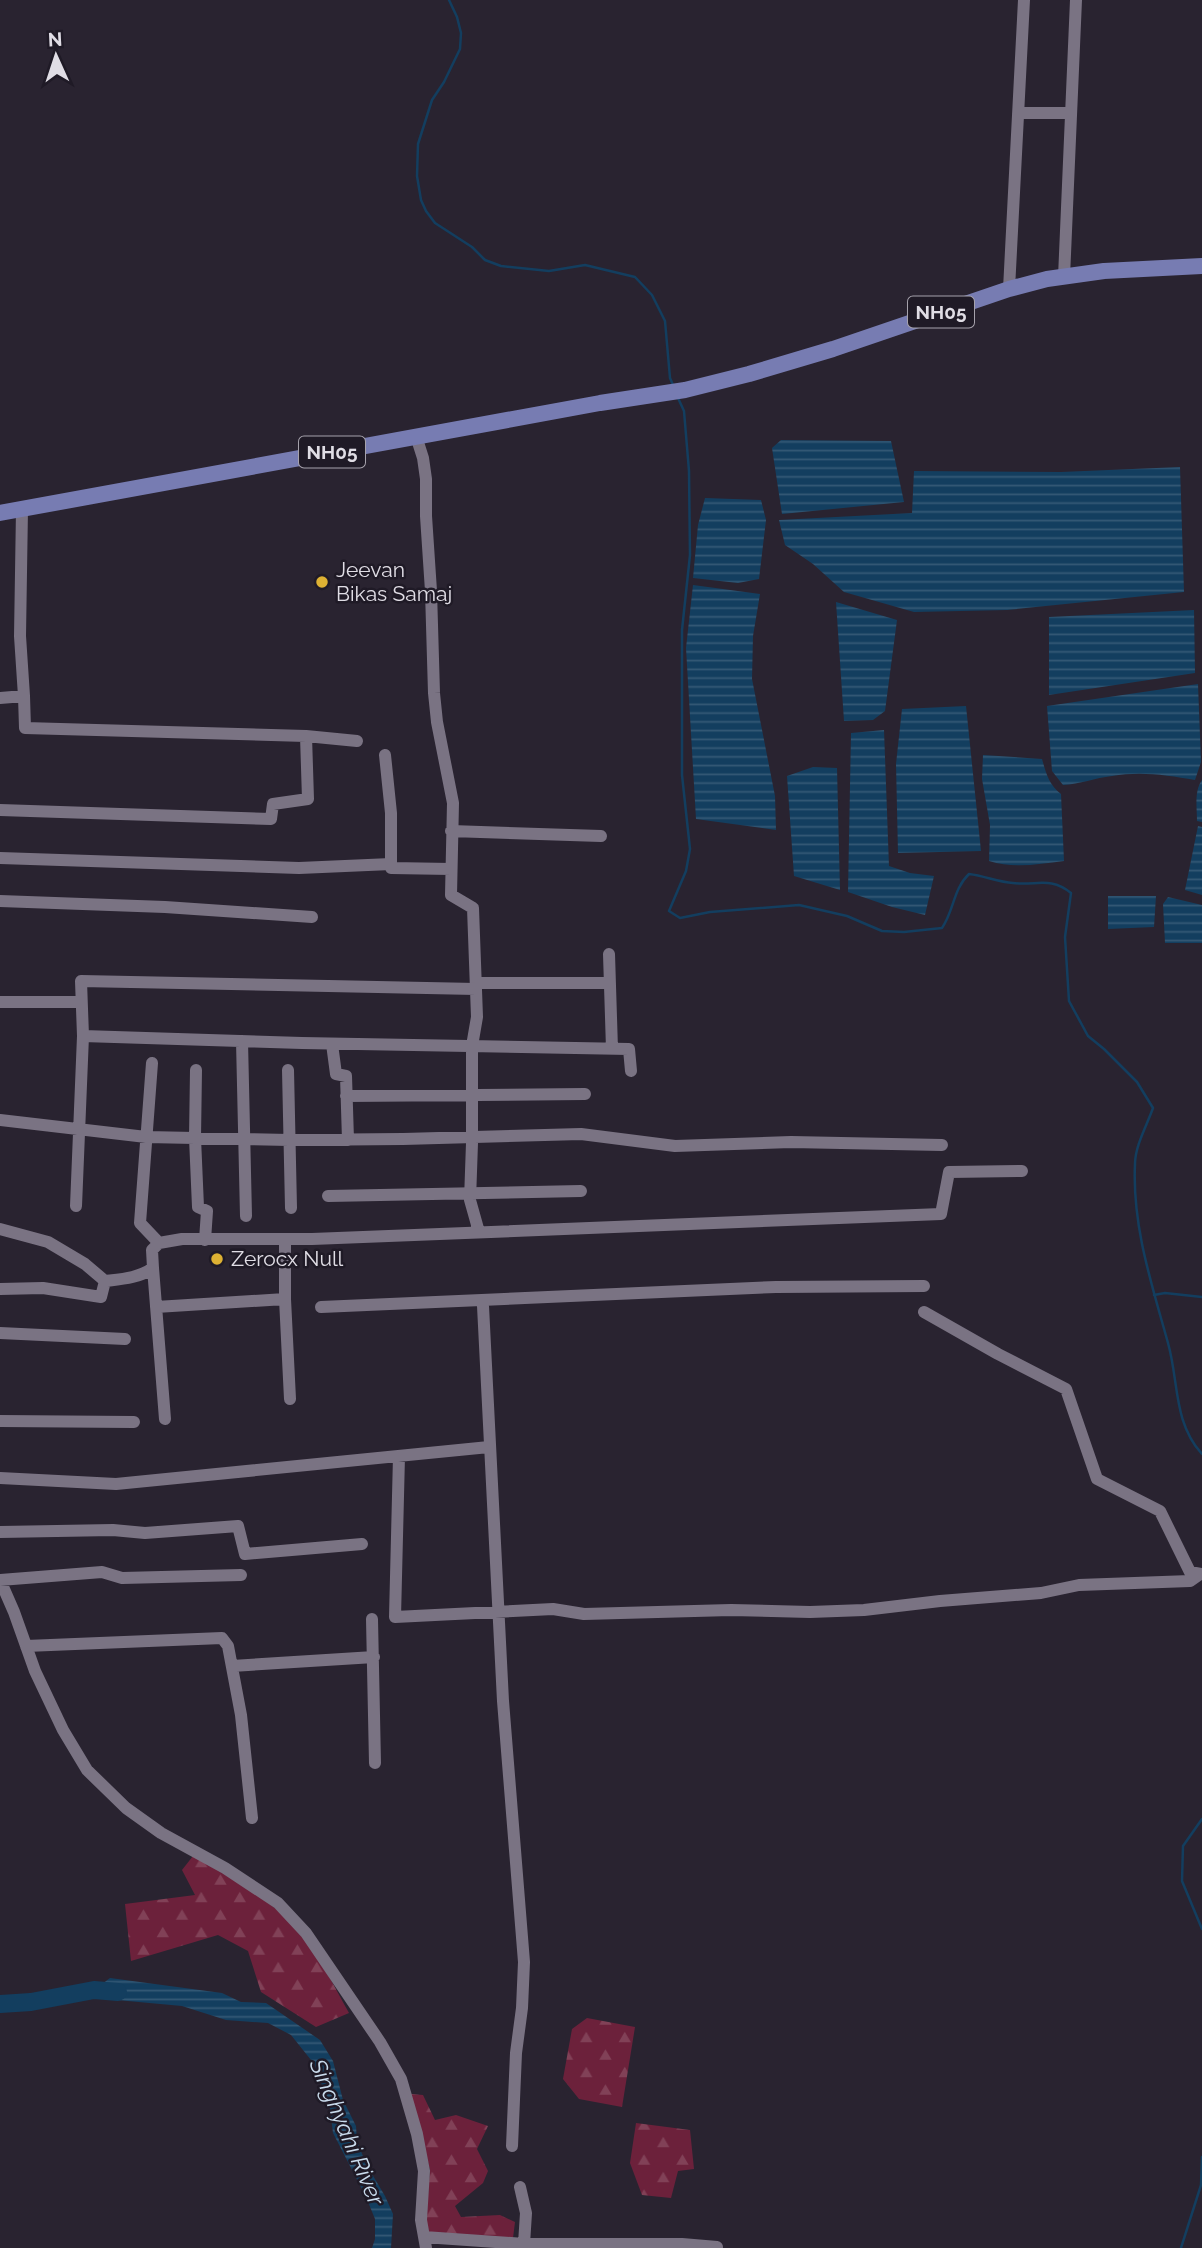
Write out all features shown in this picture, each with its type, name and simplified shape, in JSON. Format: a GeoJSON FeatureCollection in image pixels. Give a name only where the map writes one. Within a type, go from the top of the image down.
{"type":"FeatureCollection","features":[{"type":"Feature","properties":{"kind":"main road","name":"NH05"},"geometry":{"type":"LineString","coordinates":[[0,513],[416,436],[685,390],[833,349],[1009,289],[1104,271],[1202,266]]}},
{"type":"Feature","properties":{"kind":"street"},"geometry":{"type":"LineString","coordinates":[[1009,289],[1024,0]]}},
{"type":"Feature","properties":{"kind":"street"},"geometry":{"type":"LineString","coordinates":[[1063,277],[1076,0]]}},
{"type":"Feature","properties":{"kind":"street"},"geometry":{"type":"LineString","coordinates":[[1018,113],[1071,113]]}},
{"type":"Feature","properties":{"kind":"street"},"geometry":{"type":"LineString","coordinates":[[416,436],[424,458],[426,479],[434,693],[441,748],[453,803],[451,895],[473,908],[477,1017],[472,1046],[470,1200],[479,1232]]}},
{"type":"Feature","properties":{"kind":"street"},"geometry":{"type":"LineString","coordinates":[[22,509],[20,636],[25,728],[306,736],[356,741]]}},
{"type":"Feature","properties":{"kind":"street"},"geometry":{"type":"LineString","coordinates":[[0,698],[23,696]]}},
{"type":"Feature","properties":{"kind":"street"},"geometry":{"type":"LineString","coordinates":[[0,810],[271,819],[273,804],[309,799],[306,736]]}},
{"type":"Feature","properties":{"kind":"street"},"geometry":{"type":"LineString","coordinates":[[385,755],[391,813],[391,868],[451,869]]}},
{"type":"Feature","properties":{"kind":"street"},"geometry":{"type":"LineString","coordinates":[[452,831],[601,836]]}},
{"type":"Feature","properties":{"kind":"street"},"geometry":{"type":"LineString","coordinates":[[0,858],[299,868],[391,864]]}},
{"type":"Feature","properties":{"kind":"street"},"geometry":{"type":"LineString","coordinates":[[0,901],[165,907],[312,918]]}},
{"type":"Feature","properties":{"kind":"street"},"geometry":{"type":"LineString","coordinates":[[609,954],[612,1048]]}},
{"type":"Feature","properties":{"kind":"street"},"geometry":{"type":"LineString","coordinates":[[76,1206],[83,1036],[81,981],[476,986],[610,983]]}},
{"type":"Feature","properties":{"kind":"street"},"geometry":{"type":"LineString","coordinates":[[0,1002],[80,1002]]}},
{"type":"Feature","properties":{"kind":"street"},"geometry":{"type":"LineString","coordinates":[[83,1036],[629,1049],[631,1071]]}},
{"type":"Feature","properties":{"kind":"street"},"geometry":{"type":"LineString","coordinates":[[242,1041],[246,1216]]}},
{"type":"Feature","properties":{"kind":"street"},"geometry":{"type":"LineString","coordinates":[[332,1044],[336,1074],[346,1076],[348,1140]]}},
{"type":"Feature","properties":{"kind":"street"},"geometry":{"type":"LineString","coordinates":[[152,1063],[140,1223],[159,1243]]}},
{"type":"Feature","properties":{"kind":"street"},"geometry":{"type":"LineString","coordinates":[[196,1070],[198,1207],[207,1211],[205,1240]]}},
{"type":"Feature","properties":{"kind":"street"},"geometry":{"type":"LineString","coordinates":[[289,1070],[291,1208]]}},
{"type":"Feature","properties":{"kind":"street"},"geometry":{"type":"LineString","coordinates":[[346,1096],[585,1094]]}},
{"type":"Feature","properties":{"kind":"street"},"geometry":{"type":"LineString","coordinates":[[0,1120],[146,1137],[348,1140],[472,1139],[581,1134],[675,1146],[790,1142],[942,1145]]}},
{"type":"Feature","properties":{"kind":"street"},"geometry":{"type":"LineString","coordinates":[[165,1419],[152,1250],[159,1243],[182,1240],[285,1239],[941,1214],[949,1172],[1022,1171]]}},
{"type":"Feature","properties":{"kind":"street"},"geometry":{"type":"LineString","coordinates":[[328,1196],[581,1192]]}},
{"type":"Feature","properties":{"kind":"street"},"geometry":{"type":"LineString","coordinates":[[0,1229],[48,1242],[85,1264],[105,1281],[128,1278],[153,1268]]}},
{"type":"Feature","properties":{"kind":"street"},"geometry":{"type":"LineString","coordinates":[[285,1239],[290,1399]]}},
{"type":"Feature","properties":{"kind":"street"},"geometry":{"type":"LineString","coordinates":[[0,1289],[43,1288],[101,1297],[105,1281]]}},
{"type":"Feature","properties":{"kind":"street"},"geometry":{"type":"LineString","coordinates":[[321,1307],[776,1287],[924,1286]]}},
{"type":"Feature","properties":{"kind":"street"},"geometry":{"type":"LineString","coordinates":[[156,1307],[285,1299]]}},
{"type":"Feature","properties":{"kind":"street"},"geometry":{"type":"LineString","coordinates":[[483,1306],[503,1701],[524,1962],[512,2146]]}},
{"type":"Feature","properties":{"kind":"street"},"geometry":{"type":"LineString","coordinates":[[924,1312],[1066,1389],[1097,1479],[1160,1511],[1190,1572],[1201,1574]]}},
{"type":"Feature","properties":{"kind":"street"},"geometry":{"type":"LineString","coordinates":[[0,1333],[125,1339]]}},
{"type":"Feature","properties":{"kind":"street"},"geometry":{"type":"LineString","coordinates":[[0,1421],[134,1422]]}},
{"type":"Feature","properties":{"kind":"street"},"geometry":{"type":"LineString","coordinates":[[0,1478],[116,1484],[489,1447]]}},
{"type":"Feature","properties":{"kind":"street"},"geometry":{"type":"LineString","coordinates":[[399,1456],[395,1617],[553,1609],[584,1614],[731,1610],[810,1612],[1041,1593],[1079,1585],[1190,1581],[1201,1574]]}},
{"type":"Feature","properties":{"kind":"street"},"geometry":{"type":"LineString","coordinates":[[0,1532],[113,1530],[145,1533],[238,1526],[246,1554],[362,1544]]}},
{"type":"Feature","properties":{"kind":"street"},"geometry":{"type":"LineString","coordinates":[[241,1575],[122,1578],[102,1572],[0,1580],[15,1612],[35,1671],[58,1720],[87,1770],[126,1808],[161,1833],[225,1868],[278,1903],[306,1933],[341,1983],[401,2079],[425,2171],[421,2220],[425,2242],[682,2244],[717,2247]]}},
{"type":"Feature","properties":{"kind":"street"},"geometry":{"type":"LineString","coordinates":[[372,1619],[375,1763]]}},
{"type":"Feature","properties":{"kind":"street"},"geometry":{"type":"LineString","coordinates":[[26,1646],[222,1638],[228,1646],[241,1715],[252,1818]]}},
{"type":"Feature","properties":{"kind":"street"},"geometry":{"type":"LineString","coordinates":[[232,1666],[374,1657]]}},
{"type":"Feature","properties":{"kind":"street"},"geometry":{"type":"LineString","coordinates":[[520,2187],[526,2213],[524,2244]]}},
{"type":"Feature","properties":{"kind":"green space"},"geometry":{"type":"Polygon","coordinates":[[[193,1856],[268,1902],[294,1926],[317,1956],[349,2013],[316,2027],[261,1992],[248,1951],[218,1935],[131,1961],[125,1904],[195,1895],[182,1870],[193,1856]]]}},
{"type":"Feature","properties":{"kind":"green space"},"geometry":{"type":"Polygon","coordinates":[[[587,2018],[635,2027],[622,2107],[579,2099],[563,2079],[572,2029],[587,2018]]]}},
{"type":"Feature","properties":{"kind":"green space"},"geometry":{"type":"Polygon","coordinates":[[[411,2094],[423,2095],[435,2120],[456,2115],[488,2126],[477,2149],[488,2171],[483,2183],[455,2206],[461,2217],[500,2215],[515,2222],[513,2238],[429,2232],[426,2220],[430,2170],[411,2094]]]}},
{"type":"Feature","properties":{"kind":"green space"},"geometry":{"type":"Polygon","coordinates":[[[636,2123],[690,2130],[694,2169],[678,2171],[671,2198],[642,2195],[630,2163],[636,2123]]]}},
{"type":"Feature","properties":{"kind":"water"},"geometry":{"type":"Polygon","coordinates":[[[781,440],[891,441],[904,502],[782,514],[772,448],[781,440]]]}},
{"type":"Feature","properties":{"kind":"water"},"geometry":{"type":"Polygon","coordinates":[[[1180,467],[1184,592],[1007,610],[914,612],[844,592],[813,564],[785,545],[779,520],[912,513],[914,471],[1061,472],[1180,467]]]}},
{"type":"Feature","properties":{"kind":"water"},"geometry":{"type":"Polygon","coordinates":[[[705,498],[761,500],[766,520],[759,579],[738,583],[693,578],[698,525],[705,498]]]}},
{"type":"Feature","properties":{"kind":"water"},"geometry":{"type":"Polygon","coordinates":[[[693,585],[760,594],[753,636],[752,679],[775,796],[776,830],[696,819],[686,648],[693,585]]]}},
{"type":"Feature","properties":{"kind":"water"},"geometry":{"type":"Polygon","coordinates":[[[836,602],[897,620],[885,711],[873,720],[844,721],[836,602]]]}},
{"type":"Feature","properties":{"kind":"water"},"geometry":{"type":"Polygon","coordinates":[[[1194,610],[1195,673],[1049,695],[1049,617],[1194,610]]]}},
{"type":"Feature","properties":{"kind":"water"},"geometry":{"type":"Polygon","coordinates":[[[1198,684],[1201,762],[1195,780],[1133,774],[1063,785],[1052,771],[1047,706],[1198,684]]]}},
{"type":"Feature","properties":{"kind":"water"},"geometry":{"type":"Polygon","coordinates":[[[966,706],[981,851],[898,853],[896,764],[902,709],[966,706]]]}},
{"type":"Feature","properties":{"kind":"water"},"geometry":{"type":"Polygon","coordinates":[[[884,730],[889,866],[910,873],[934,876],[925,915],[848,892],[851,733],[884,730]]]}},
{"type":"Feature","properties":{"kind":"water"},"geometry":{"type":"Polygon","coordinates":[[[983,755],[1042,759],[1051,783],[1061,794],[1064,861],[1017,865],[989,861],[990,825],[982,779],[983,755]]]}},
{"type":"Feature","properties":{"kind":"water"},"geometry":{"type":"Polygon","coordinates":[[[813,767],[837,768],[840,890],[794,876],[787,776],[813,767]]]}},
{"type":"Feature","properties":{"kind":"water"},"geometry":{"type":"Polygon","coordinates":[[[1202,780],[1202,822],[1197,821],[1196,805],[1202,780]]]}},
{"type":"Feature","properties":{"kind":"water"},"geometry":{"type":"Polygon","coordinates":[[[1198,826],[1202,827],[1202,895],[1185,890],[1198,826]]]}},
{"type":"Feature","properties":{"kind":"water"},"geometry":{"type":"Polygon","coordinates":[[[1108,896],[1156,896],[1154,927],[1108,929],[1108,896]]]}},
{"type":"Feature","properties":{"kind":"water"},"geometry":{"type":"Polygon","coordinates":[[[1168,897],[1202,905],[1202,943],[1165,943],[1163,904],[1168,897]]]}},
{"type":"Feature","properties":{"kind":"water"},"geometry":{"type":"Polygon","coordinates":[[[110,1978],[222,1993],[241,2002],[266,2003],[320,2040],[333,2061],[343,2100],[356,2126],[357,2141],[366,2164],[393,2214],[391,2248],[372,2248],[375,2219],[333,2133],[330,2109],[315,2065],[291,2035],[268,2023],[226,2020],[182,2006],[106,1999],[94,1990],[110,1978]]]}},
{"type":"Feature","properties":{"kind":"waterway"},"geometry":{"type":"LineString","coordinates":[[449,0],[461,33],[460,49],[432,100],[418,144],[417,176],[421,200],[426,211],[435,223],[472,247],[485,260],[501,266],[549,271],[585,265],[635,277],[652,295],[665,321],[670,378],[673,385]]}},
{"type":"Feature","properties":{"kind":"waterway"},"geometry":{"type":"LineString","coordinates":[[678,398],[684,411],[689,471],[690,555],[682,630],[682,775],[690,849],[686,871],[669,911],[680,918],[710,912],[799,905],[847,916],[882,931],[904,932],[942,928],[960,886],[969,874],[1021,884],[1049,883],[1071,893],[1065,937],[1069,1001],[1088,1036],[1137,1082],[1153,1108],[1136,1157],[1135,1187],[1140,1233],[1171,1358],[1181,1415],[1186,1429],[1202,1454]]}},
{"type":"Feature","properties":{"kind":"waterway"},"geometry":{"type":"LineString","coordinates":[[1154,1295],[1165,1293],[1202,1297]]}},
{"type":"Feature","properties":{"kind":"waterway"},"geometry":{"type":"LineString","coordinates":[[1202,1819],[1183,1846],[1182,1881],[1202,1929]]}},
{"type":"Feature","properties":{"kind":"waterway","name":"Singhyahi River"},"geometry":{"type":"LineString","coordinates":[[0,2004],[31,2002],[94,1990],[118,1992]]}},
{"type":"Feature","properties":{"kind":"waterway"},"geometry":{"type":"LineString","coordinates":[[1181,2248],[1201,2185],[1202,2157]]}},
{"type":"Feature","properties":{"kind":"place","name":"Jeevan Bikas Samaj"},"geometry":{"type":"Point","coordinates":[322,582]}},
{"type":"Feature","properties":{"kind":"place","name":"Zerocx Null"},"geometry":{"type":"Point","coordinates":[217,1259]}}]}
